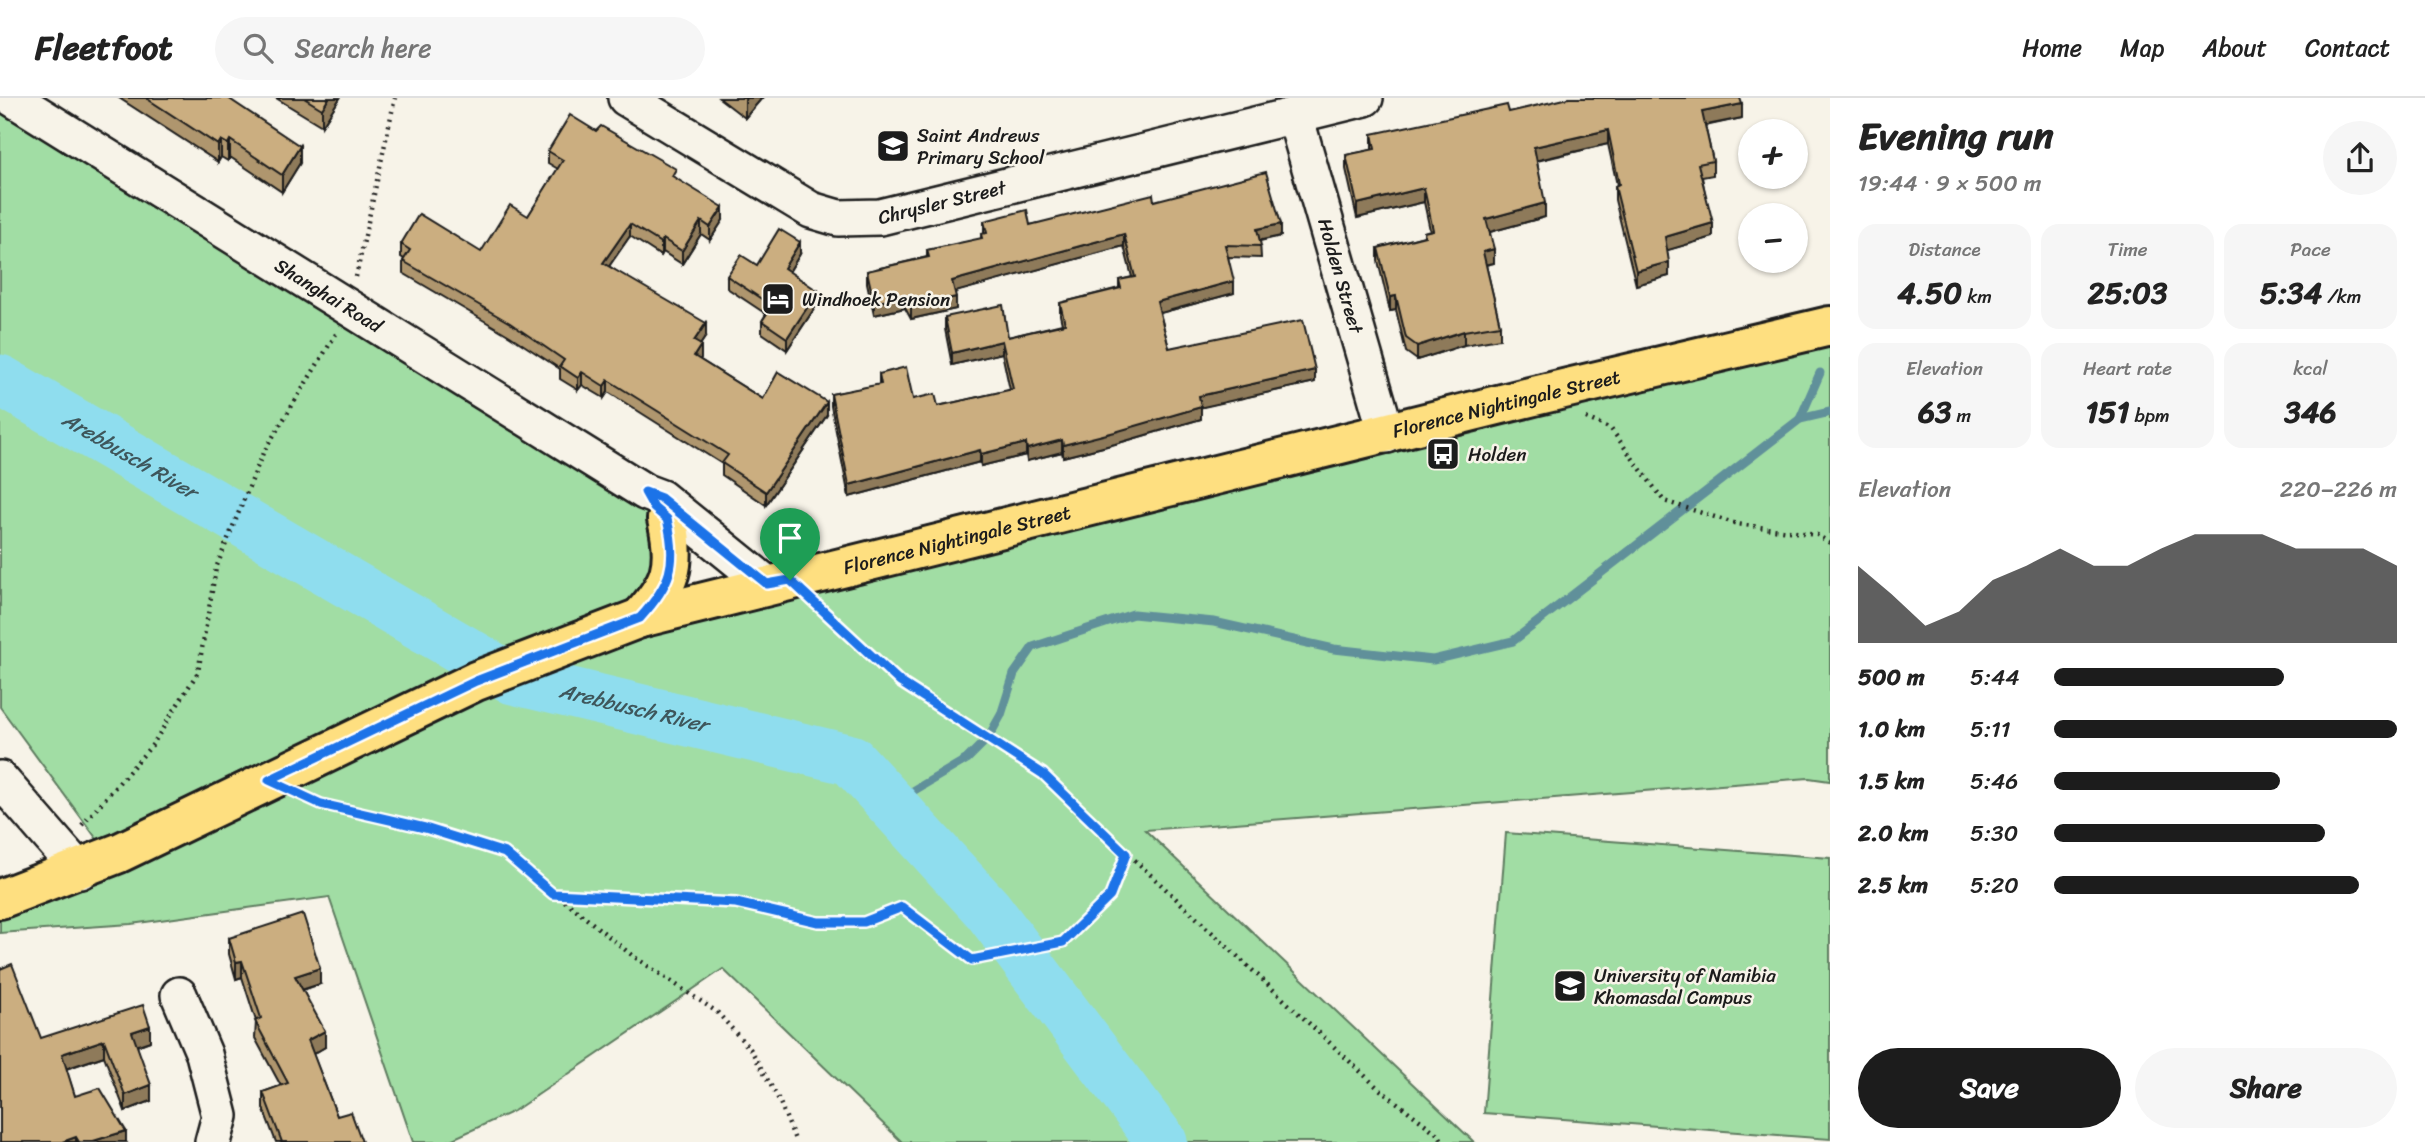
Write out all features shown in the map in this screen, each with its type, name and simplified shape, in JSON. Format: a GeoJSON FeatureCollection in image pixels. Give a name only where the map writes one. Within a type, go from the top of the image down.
{"type":"FeatureCollection","features":[{"type":"Feature","properties":{"kind":"main road","name":"Florence Nightingale Street"},"geometry":{"type":"LineString","coordinates":[[0,899],[70,860],[269,780],[476,681],[640,618],[1387,435],[1534,396],[1830,326]]}},
{"type":"Feature","properties":{"kind":"main road"},"geometry":{"type":"LineString","coordinates":[[640,618],[659,598],[670,577],[672,540],[656,506]]}},
{"type":"Feature","properties":{"kind":"street","name":"Shanghai Road"},"geometry":{"type":"LineString","coordinates":[[12,98],[349,309],[656,506],[661,498],[767,585]]}},
{"type":"Feature","properties":{"kind":"street","name":"Chrysler Street"},"geometry":{"type":"LineString","coordinates":[[626,98],[791,200],[811,210],[838,218],[860,219],[880,217],[1365,98]]}},
{"type":"Feature","properties":{"kind":"street","name":"Holden Street"},"geometry":{"type":"LineString","coordinates":[[1294,116],[1387,435]]}},
{"type":"Feature","properties":{"kind":"street"},"geometry":{"type":"LineString","coordinates":[[0,779],[70,860]]}},
{"type":"Feature","properties":{"kind":"street"},"geometry":{"type":"LineString","coordinates":[[180,995],[204,1055],[219,1116],[213,1142]]}},
{"type":"Feature","properties":{"kind":"path"},"geometry":{"type":"LineString","coordinates":[[70,860],[153,744],[198,672],[216,568],[263,453],[349,309],[395,98]]}},
{"type":"Feature","properties":{"kind":"path"},"geometry":{"type":"LineString","coordinates":[[1534,396],[1611,429],[1664,501],[1737,524],[1817,535],[1830,543]]}},
{"type":"Feature","properties":{"kind":"path"},"geometry":{"type":"LineString","coordinates":[[767,585],[900,682],[1043,774],[1378,1088],[1439,1135],[1443,1142]]}},
{"type":"Feature","properties":{"kind":"path"},"geometry":{"type":"LineString","coordinates":[[269,780],[321,804],[425,828],[505,853],[633,956],[716,1012],[751,1050],[779,1100],[796,1142]]}},
{"type":"Feature","properties":{"kind":"path"},"geometry":{"type":"LineString","coordinates":[[553,894],[736,903],[818,922],[864,922],[902,907],[972,960],[1063,942],[1110,896],[1126,854]]}},
{"type":"Feature","properties":{"kind":"green space"},"geometry":{"type":"Polygon","coordinates":[[[0,98],[667,519],[659,598],[1830,326],[1830,781],[1809,778],[1145,830],[1474,1142],[902,1142],[723,969],[514,1111],[446,1142],[413,1142],[329,897],[131,924],[0,933],[0,899],[110,857],[0,707],[0,98]]]}},
{"type":"Feature","properties":{"kind":"green space"},"geometry":{"type":"Polygon","coordinates":[[[1506,833],[1830,858],[1830,1139],[1484,1113],[1506,833]]]}},
{"type":"Feature","properties":{"kind":"building"},"geometry":{"type":"Polygon","coordinates":[[[146,98],[228,98],[300,146],[282,175],[230,140],[228,144],[221,140],[218,145],[146,98]]]}},
{"type":"Feature","properties":{"kind":"building"},"geometry":{"type":"Polygon","coordinates":[[[304,98],[329,98],[322,109],[304,98]]]}},
{"type":"Feature","properties":{"kind":"building"},"geometry":{"type":"Polygon","coordinates":[[[1569,98],[1740,98],[1742,104],[1702,112],[1713,161],[1698,164],[1713,223],[1665,237],[1669,262],[1636,271],[1615,186],[1619,184],[1608,130],[1534,147],[1545,203],[1486,219],[1494,249],[1483,252],[1500,325],[1464,331],[1417,346],[1406,338],[1396,296],[1390,297],[1378,248],[1425,236],[1424,232],[1433,230],[1424,188],[1357,204],[1346,155],[1375,149],[1372,134],[1507,105],[1509,112],[1569,98]]]}},
{"type":"Feature","properties":{"kind":"building"},"geometry":{"type":"Polygon","coordinates":[[[570,115],[596,131],[601,126],[676,169],[672,176],[723,207],[710,227],[701,221],[682,251],[663,239],[661,243],[630,224],[603,263],[706,323],[694,341],[701,345],[694,356],[763,399],[778,372],[827,402],[766,492],[722,463],[728,455],[608,380],[604,386],[582,372],[578,378],[560,366],[564,360],[510,323],[403,261],[410,250],[401,244],[419,214],[481,252],[510,205],[528,216],[563,160],[548,151],[570,115]]]}},
{"type":"Feature","properties":{"kind":"building"},"geometry":{"type":"Polygon","coordinates":[[[1266,172],[1281,224],[1257,229],[1261,246],[1225,245],[1234,281],[1157,302],[1169,348],[1303,320],[1315,370],[1199,396],[1201,407],[1063,445],[1062,440],[1027,449],[1026,443],[981,454],[980,450],[849,485],[831,394],[881,384],[879,374],[906,367],[913,399],[935,394],[938,406],[1013,389],[1002,341],[952,353],[945,317],[1003,305],[1008,337],[1065,324],[1060,303],[1121,288],[1119,280],[1135,277],[1124,234],[952,281],[956,297],[911,307],[905,296],[874,303],[867,271],[929,257],[927,250],[982,238],[981,234],[987,233],[984,221],[1027,210],[1030,225],[1153,194],[1154,201],[1266,172]]]}},
{"type":"Feature","properties":{"kind":"building"},"geometry":{"type":"Polygon","coordinates":[[[779,229],[800,242],[784,268],[818,291],[787,338],[762,321],[772,306],[727,276],[741,255],[757,265],[779,229]]]}},
{"type":"Feature","properties":{"kind":"building"},"geometry":{"type":"Polygon","coordinates":[[[303,914],[320,968],[295,976],[325,1031],[308,1040],[337,1116],[351,1112],[362,1142],[282,1142],[263,1092],[288,1083],[255,1021],[261,1018],[242,961],[236,962],[229,938],[303,914]]]}},
{"type":"Feature","properties":{"kind":"building"},"geometry":{"type":"Polygon","coordinates":[[[12,964],[41,1038],[143,1005],[150,1026],[132,1032],[151,1085],[125,1095],[104,1040],[62,1054],[75,1096],[100,1088],[126,1131],[90,1142],[79,1142],[76,1137],[62,1142],[0,1142],[0,969],[12,964]]]}},
{"type":"Feature","properties":{"kind":"waterway"},"geometry":{"type":"LineString","coordinates":[[1800,419],[1820,373]]}},
{"type":"Feature","properties":{"kind":"waterway","name":"Arebbusch River"},"geometry":{"type":"LineString","coordinates":[[0,380],[513,679],[851,760],[988,910],[1162,1142]]}},
{"type":"Feature","properties":{"kind":"waterway"},"geometry":{"type":"LineString","coordinates":[[891,804],[967,759],[988,738],[1001,715],[1014,674],[1033,647],[1133,614],[1214,622],[1334,649],[1433,660],[1513,641],[1800,419],[1830,412]]}},
{"type":"Feature","properties":{"kind":"place","name":"Saint Andrews Primary School"},"geometry":{"type":"Point","coordinates":[893,146]}},
{"type":"Feature","properties":{"kind":"place","name":"Windhoek Pension"},"geometry":{"type":"Point","coordinates":[778,299]}},
{"type":"Feature","properties":{"kind":"place","name":"Holden"},"geometry":{"type":"Point","coordinates":[1443,454]}},
{"type":"Feature","properties":{"kind":"place","name":"University of Namibia Khomasdal Campus"},"geometry":{"type":"Point","coordinates":[1570,986]}},
{"type":"Feature","properties":{"kind":"route"},"geometry":{"type":"LineString","coordinates":[[645,492],[661,498],[767,584],[790,580],[900,682],[1043,774],[1126,854],[1110,896],[1063,942],[972,960],[902,907],[864,922],[818,922],[736,903],[553,894],[505,853],[425,828],[321,804],[269,780],[476,681],[640,618],[659,598],[670,577],[672,561],[672,540],[667,519],[654,508],[645,492]]}}]}
